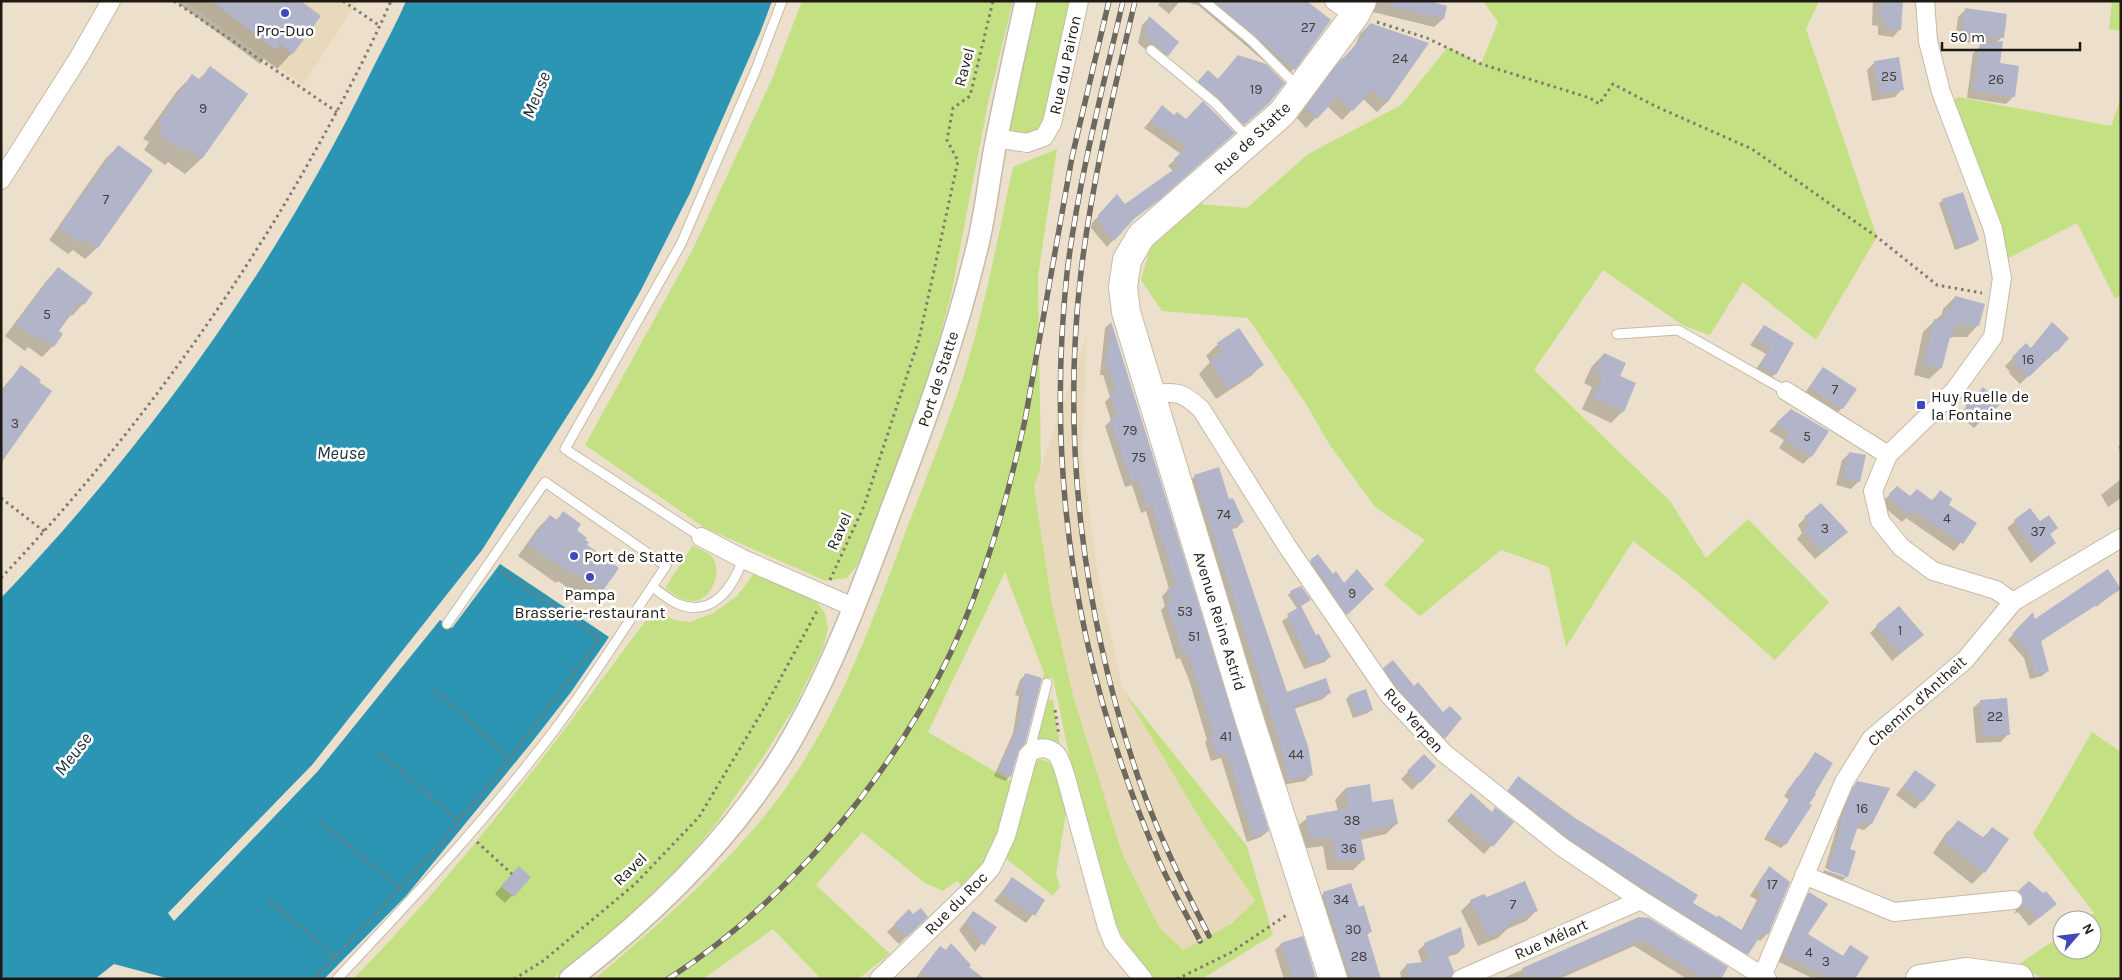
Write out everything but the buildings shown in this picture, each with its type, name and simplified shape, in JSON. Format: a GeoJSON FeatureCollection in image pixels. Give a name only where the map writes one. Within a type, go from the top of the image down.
{"type":"FeatureCollection","features":[{"type":"Feature","properties":{"kind":"main road","name":"Rue de Statte"},"geometry":{"type":"LineString","coordinates":[[1127,260],[1141,236],[1282,113],[1300,89],[1351,6]]}},
{"type":"Feature","properties":{"kind":"main road","name":"Avenue Reine Astrid"},"geometry":{"type":"LineString","coordinates":[[1127,260],[1123,287],[1126,312],[1249,718],[1333,979]]}},
{"type":"Feature","properties":{"kind":"main road"},"geometry":{"type":"LineString","coordinates":[[1920,979],[1966,972],[2020,979]]}},
{"type":"Feature","properties":{"kind":"street"},"geometry":{"type":"LineString","coordinates":[[1,180],[79,57],[111,1]]}},
{"type":"Feature","properties":{"kind":"street","name":"Port de Statte"},"geometry":{"type":"LineString","coordinates":[[570,979],[616,943],[659,904],[728,830],[794,736],[825,673],[853,607],[942,373],[977,250],[996,138],[1026,1]]}},
{"type":"Feature","properties":{"kind":"street","name":"Rue du Pairon"},"geometry":{"type":"LineString","coordinates":[[996,138],[1027,142],[1044,136],[1052,123],[1079,1]]}},
{"type":"Feature","properties":{"kind":"street"},"geometry":{"type":"LineString","coordinates":[[1925,1],[1928,42],[1941,92],[1992,229],[2002,278],[1993,337],[1954,391],[1888,455],[1873,491],[1880,521],[1901,547],[1934,571],[1996,590],[2013,602]]}},
{"type":"Feature","properties":{"kind":"street","name":"Rue Yerpen"},"geometry":{"type":"LineString","coordinates":[[1152,394],[1176,392],[1188,397],[1201,409],[1287,546],[1389,695],[1444,753],[1562,847],[1763,978]]}},
{"type":"Feature","properties":{"kind":"street"},"geometry":{"type":"LineString","coordinates":[[1786,392],[1888,455]]}},
{"type":"Feature","properties":{"kind":"street"},"geometry":{"type":"LineString","coordinates":[[701,537],[743,559],[853,607]]}},
{"type":"Feature","properties":{"kind":"street","name":"Chemin d'Antheit"},"geometry":{"type":"LineString","coordinates":[[1763,978],[1844,782],[1871,739],[1965,660],[2013,602],[2121,538]]}},
{"type":"Feature","properties":{"kind":"street"},"geometry":{"type":"LineString","coordinates":[[1028,755],[1032,750],[1040,748],[1049,749],[1058,756],[1065,774],[1107,927],[1113,942],[1143,979]]}},
{"type":"Feature","properties":{"kind":"street","name":"Rue du Roc"},"geometry":{"type":"LineString","coordinates":[[883,978],[991,868],[1006,836],[1028,755]]}},
{"type":"Feature","properties":{"kind":"street"},"geometry":{"type":"LineString","coordinates":[[1804,875],[1894,912],[2013,900]]}},
{"type":"Feature","properties":{"kind":"street","name":"Rue Mélart"},"geometry":{"type":"LineString","coordinates":[[1461,979],[1641,900]]}},
{"type":"Feature","properties":{"kind":"lane"},"geometry":{"type":"LineString","coordinates":[[701,537],[565,449],[681,244],[755,72],[782,1]]}},
{"type":"Feature","properties":{"kind":"lane"},"geometry":{"type":"LineString","coordinates":[[1204,1],[1252,40],[1300,89]]}},
{"type":"Feature","properties":{"kind":"lane"},"geometry":{"type":"LineString","coordinates":[[1152,50],[1215,103],[1251,141]]}},
{"type":"Feature","properties":{"kind":"lane"},"geometry":{"type":"LineString","coordinates":[[1616,334],[1678,330],[1786,392]]}},
{"type":"Feature","properties":{"kind":"lane"},"geometry":{"type":"LineString","coordinates":[[337,979],[414,898],[469,835],[556,728],[666,566],[544,482],[447,624]]}},
{"type":"Feature","properties":{"kind":"lane"},"geometry":{"type":"LineString","coordinates":[[652,587],[678,604],[695,608],[712,603],[726,593],[736,578],[743,559]]}},
{"type":"Feature","properties":{"kind":"lane","name":"Rue du Roc"},"geometry":{"type":"LineString","coordinates":[[1028,755],[1047,683]]}},
{"type":"Feature","properties":{"kind":"path"},"geometry":{"type":"LineString","coordinates":[[174,1],[337,112]]}},
{"type":"Feature","properties":{"kind":"path"},"geometry":{"type":"LineString","coordinates":[[343,1],[380,26]]}},
{"type":"Feature","properties":{"kind":"path"},"geometry":{"type":"LineString","coordinates":[[1,578],[45,532],[142,414],[200,336],[248,266],[337,112],[380,26],[390,1]]}},
{"type":"Feature","properties":{"kind":"path","name":"Ravel"},"geometry":{"type":"LineString","coordinates":[[514,979],[543,961],[635,884],[699,817],[766,705],[811,624],[864,506],[919,339],[958,162],[947,140],[953,108],[970,96],[993,1]]}},
{"type":"Feature","properties":{"kind":"path"},"geometry":{"type":"LineString","coordinates":[[1351,6],[1427,38],[1481,64],[1590,98],[1600,104],[1613,84],[1618,86],[1655,106],[1752,149],[1877,237],[1937,286],[2000,296]]}},
{"type":"Feature","properties":{"kind":"path"},"geometry":{"type":"LineString","coordinates":[[1,498],[45,532]]}},
{"type":"Feature","properties":{"kind":"path"},"geometry":{"type":"LineString","coordinates":[[313,979],[400,888],[459,820],[510,758],[600,638],[500,569],[494,577]]}},
{"type":"Feature","properties":{"kind":"path"},"geometry":{"type":"LineString","coordinates":[[1047,683],[1051,684],[1065,774]]}},
{"type":"Feature","properties":{"kind":"path"},"geometry":{"type":"LineString","coordinates":[[435,690],[510,758]]}},
{"type":"Feature","properties":{"kind":"path"},"geometry":{"type":"LineString","coordinates":[[380,754],[459,820]]}},
{"type":"Feature","properties":{"kind":"path"},"geometry":{"type":"LineString","coordinates":[[320,822],[400,888]]}},
{"type":"Feature","properties":{"kind":"path"},"geometry":{"type":"LineString","coordinates":[[469,835],[512,874]]}},
{"type":"Feature","properties":{"kind":"path"},"geometry":{"type":"LineString","coordinates":[[269,901],[335,957]]}},
{"type":"Feature","properties":{"kind":"path"},"geometry":{"type":"LineString","coordinates":[[1177,979],[1230,953],[1282,916],[1309,905]]}},
{"type":"Feature","properties":{"kind":"shaded area"},"geometry":{"type":"Polygon","coordinates":[[[184,1],[358,1],[303,85],[184,1]]]}},
{"type":"Feature","properties":{"kind":"shaded area"},"geometry":{"type":"Polygon","coordinates":[[[1087,334],[1082,455],[1098,575],[1123,690],[1202,822],[1255,901],[1231,924],[1183,950],[1159,927],[1122,853],[1074,699],[1052,604],[1034,487],[1087,334]]]}},
{"type":"Feature","properties":{"kind":"green space"},"geometry":{"type":"Polygon","coordinates":[[[802,1],[1013,1],[988,103],[951,295],[932,365],[910,432],[858,564],[847,578],[826,581],[705,528],[585,445],[692,251],[772,79],[802,1]]]}},
{"type":"Feature","properties":{"kind":"green space"},"geometry":{"type":"Polygon","coordinates":[[[1026,1],[1079,1],[1044,137],[996,138],[1026,1]]]}},
{"type":"Feature","properties":{"kind":"green space"},"geometry":{"type":"Polygon","coordinates":[[[1483,1],[1819,1],[1806,29],[1877,237],[1816,340],[1743,282],[1710,335],[1684,326],[1603,270],[1534,370],[1670,501],[1706,558],[1748,519],[1829,602],[1775,660],[1687,582],[1633,541],[1566,647],[1549,567],[1501,550],[1420,616],[1384,585],[1425,540],[1376,508],[1329,444],[1308,407],[1248,318],[1162,311],[1141,280],[1150,248],[1200,204],[1247,208],[1308,154],[1401,105],[1448,47],[1481,64],[1498,22],[1483,1]]]}},
{"type":"Feature","properties":{"kind":"green space"},"geometry":{"type":"Polygon","coordinates":[[[2112,1],[2121,1],[2121,31],[2109,29],[2112,1]]]}},
{"type":"Feature","properties":{"kind":"green space"},"geometry":{"type":"Polygon","coordinates":[[[1958,97],[2111,126],[2121,98],[2121,294],[2115,299],[2077,223],[1999,263],[1946,106],[1958,97]]]}},
{"type":"Feature","properties":{"kind":"green space"},"geometry":{"type":"Polygon","coordinates":[[[1057,149],[1038,277],[1041,466],[1034,487],[1052,604],[1074,699],[1122,853],[1159,927],[1183,950],[1231,924],[1255,901],[1202,822],[1123,690],[1247,846],[1273,935],[1202,979],[1153,979],[1135,958],[1113,919],[1076,788],[1053,678],[1043,678],[1044,673],[1005,572],[928,732],[1016,784],[999,853],[964,890],[957,881],[943,891],[925,883],[862,832],[816,885],[890,954],[858,979],[821,979],[773,929],[703,979],[595,979],[700,885],[749,835],[810,752],[854,665],[959,390],[982,307],[1013,167],[1057,149]]]}},
{"type":"Feature","properties":{"kind":"green space"},"geometry":{"type":"Polygon","coordinates":[[[693,545],[713,558],[716,572],[713,587],[708,593],[696,601],[689,601],[665,588],[693,545]]]}},
{"type":"Feature","properties":{"kind":"green space"},"geometry":{"type":"Polygon","coordinates":[[[754,573],[813,598],[825,613],[828,629],[823,648],[795,706],[765,754],[718,821],[675,874],[634,917],[552,979],[353,979],[395,936],[511,799],[655,608],[674,620],[690,622],[713,613],[737,596],[754,573]]]}},
{"type":"Feature","properties":{"kind":"green space"},"geometry":{"type":"Polygon","coordinates":[[[1047,699],[1053,700],[1061,752],[1036,742],[1047,699]]]}},
{"type":"Feature","properties":{"kind":"green space"},"geometry":{"type":"Polygon","coordinates":[[[2092,732],[2121,752],[2121,979],[2043,979],[2019,964],[2052,942],[2052,960],[2102,960],[2102,910],[2092,910],[2033,834],[2092,732]]]}},
{"type":"Feature","properties":{"kind":"green space"},"geometry":{"type":"Polygon","coordinates":[[[1041,759],[1050,763],[1055,770],[1067,807],[1056,874],[1060,886],[1053,896],[1004,857],[1034,763],[1041,759]]]}},
{"type":"Feature","properties":{"kind":"water","name":"Meuse"},"geometry":{"type":"Polygon","coordinates":[[[406,1],[772,1],[760,33],[690,193],[641,290],[592,377],[482,550],[312,765],[168,913],[174,921],[318,771],[440,620],[452,628],[500,564],[609,637],[571,692],[532,742],[406,896],[324,979],[170,979],[114,964],[95,979],[1,979],[1,598],[108,478],[158,415],[250,285],[293,217],[332,147],[393,30],[406,1]]]}},
{"type":"Feature","properties":{"kind":"railway"},"geometry":{"type":"LineString","coordinates":[[668,979],[711,949],[753,914],[793,876],[830,835],[865,792],[897,747],[926,701],[963,626],[994,539],[1018,450],[1072,157],[1109,1]]}},
{"type":"Feature","properties":{"kind":"railway"},"geometry":{"type":"LineString","coordinates":[[1123,1],[1084,171],[1067,273],[1061,350],[1061,426],[1065,500],[1074,574],[1088,648],[1107,720],[1131,792],[1160,863],[1200,941]]}},
{"type":"Feature","properties":{"kind":"railway"},"geometry":{"type":"LineString","coordinates":[[1135,1],[1097,170],[1081,272],[1075,336],[1074,400],[1081,528],[1103,654],[1119,716],[1138,777],[1153,818],[1209,936]]}},
{"type":"Feature","properties":{"kind":"place","name":"Pro-Duo"},"geometry":{"type":"Point","coordinates":[285,13]}},
{"type":"Feature","properties":{"kind":"place","name":"Huy Ruelle de la Fontaine"},"geometry":{"type":"Point","coordinates":[1921,405]}},
{"type":"Feature","properties":{"kind":"place","name":"Port de Statte"},"geometry":{"type":"Point","coordinates":[574,556]}},
{"type":"Feature","properties":{"kind":"place","name":"Pampa Brasserie-restaurant"},"geometry":{"type":"Point","coordinates":[590,577]}}]}
